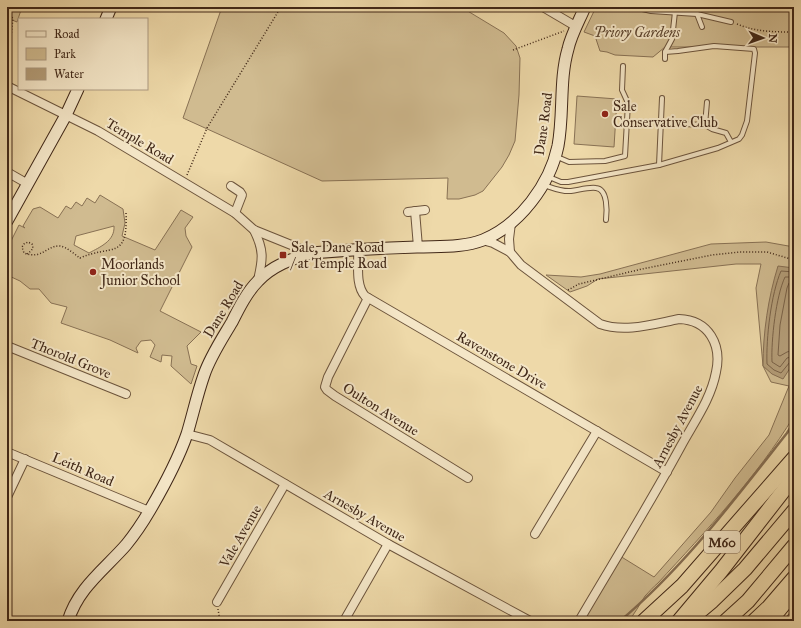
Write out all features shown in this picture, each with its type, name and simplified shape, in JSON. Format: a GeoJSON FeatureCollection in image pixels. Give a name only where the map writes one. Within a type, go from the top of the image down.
{"type":"FeatureCollection","features":[{"type":"Feature","properties":{"kind":"highway","name":"M60"},"geometry":{"type":"LineString","coordinates":[[644,621],[682,586],[794,458]]}},
{"type":"Feature","properties":{"kind":"highway","name":"M60"},"geometry":{"type":"LineString","coordinates":[[679,621],[721,571],[794,477]]}},
{"type":"Feature","properties":{"kind":"highway","name":"M60"},"geometry":{"type":"LineString","coordinates":[[688,621],[712,601],[744,569],[794,511]]}},
{"type":"Feature","properties":{"kind":"highway"},"geometry":{"type":"LineString","coordinates":[[726,621],[748,601],[794,546]]}},
{"type":"Feature","properties":{"kind":"highway"},"geometry":{"type":"LineString","coordinates":[[754,621],[769,607],[794,578]]}},
{"type":"Feature","properties":{"kind":"highway"},"geometry":{"type":"LineString","coordinates":[[770,621],[794,590]]}},
{"type":"Feature","properties":{"kind":"main road"},"geometry":{"type":"LineString","coordinates":[[106,18],[111,7]]}},
{"type":"Feature","properties":{"kind":"main road","name":"Dane Road"},"geometry":{"type":"LineString","coordinates":[[71,620],[74,603],[85,587],[126,544],[149,511],[174,464],[187,434],[204,374],[210,360],[249,291],[258,280],[274,267],[311,253],[452,246],[482,240],[498,233],[522,213],[532,201],[555,156],[560,127],[565,62],[568,48],[585,7]]}},
{"type":"Feature","properties":{"kind":"main road"},"geometry":{"type":"LineString","coordinates":[[7,221],[66,115],[78,90]]}},
{"type":"Feature","properties":{"kind":"street"},"geometry":{"type":"LineString","coordinates":[[543,7],[577,27]]}},
{"type":"Feature","properties":{"kind":"street","name":"Temple Road"},"geometry":{"type":"LineString","coordinates":[[7,86],[98,132],[235,212],[254,230],[261,243],[262,264],[258,280]]}},
{"type":"Feature","properties":{"kind":"street"},"geometry":{"type":"LineString","coordinates":[[7,172],[28,184]]}},
{"type":"Feature","properties":{"kind":"street"},"geometry":{"type":"LineString","coordinates":[[232,186],[242,195],[235,212]]}},
{"type":"Feature","properties":{"kind":"street"},"geometry":{"type":"LineString","coordinates":[[418,247],[412,212],[425,210]]}},
{"type":"Feature","properties":{"kind":"street"},"geometry":{"type":"LineString","coordinates":[[510,252],[509,239],[511,223]]}},
{"type":"Feature","properties":{"kind":"street","name":"Temple Road"},"geometry":{"type":"LineString","coordinates":[[254,230],[311,253]]}},
{"type":"Feature","properties":{"kind":"street","name":"Arnesby Avenue"},"geometry":{"type":"LineString","coordinates":[[482,240],[493,243],[510,252],[521,265],[600,324],[610,328],[631,328],[679,319],[688,319],[704,326],[712,338],[717,355],[716,372],[711,392],[667,472],[579,621]]}},
{"type":"Feature","properties":{"kind":"street"},"geometry":{"type":"LineString","coordinates":[[358,250],[359,284],[362,292],[368,298]]}},
{"type":"Feature","properties":{"kind":"street","name":"Ravenstone Drive"},"geometry":{"type":"LineString","coordinates":[[368,298],[667,472]]}},
{"type":"Feature","properties":{"kind":"street","name":"Oulton Avenue"},"geometry":{"type":"LineString","coordinates":[[368,298],[328,377],[325,387],[335,396],[468,478]]}},
{"type":"Feature","properties":{"kind":"street","name":"Thorold Grove"},"geometry":{"type":"LineString","coordinates":[[7,346],[126,394]]}},
{"type":"Feature","properties":{"kind":"street"},"geometry":{"type":"LineString","coordinates":[[535,534],[597,431]]}},
{"type":"Feature","properties":{"kind":"street","name":"Arnesby Avenue"},"geometry":{"type":"LineString","coordinates":[[187,434],[210,440],[388,544],[530,621]]}},
{"type":"Feature","properties":{"kind":"street","name":"Leith Road"},"geometry":{"type":"LineString","coordinates":[[7,452],[25,458],[149,511]]}},
{"type":"Feature","properties":{"kind":"street"},"geometry":{"type":"LineString","coordinates":[[7,498],[25,458]]}},
{"type":"Feature","properties":{"kind":"street","name":"Vale Avenue"},"geometry":{"type":"LineString","coordinates":[[217,602],[285,484]]}},
{"type":"Feature","properties":{"kind":"street"},"geometry":{"type":"LineString","coordinates":[[344,621],[388,544]]}},
{"type":"Feature","properties":{"kind":"street"},"geometry":{"type":"LineString","coordinates":[[789,621],[794,615]]}},
{"type":"Feature","properties":{"kind":"lane"},"geometry":{"type":"LineString","coordinates":[[634,7],[651,11],[697,14],[731,22]]}},
{"type":"Feature","properties":{"kind":"lane"},"geometry":{"type":"LineString","coordinates":[[665,59],[666,52],[672,39],[675,12]]}},
{"type":"Feature","properties":{"kind":"lane"},"geometry":{"type":"LineString","coordinates":[[697,14],[702,27]]}},
{"type":"Feature","properties":{"kind":"lane"},"geometry":{"type":"LineString","coordinates":[[544,180],[568,182],[659,165],[704,153],[739,139],[747,121],[755,53],[754,49],[714,46],[666,52]]}},
{"type":"Feature","properties":{"kind":"lane"},"geometry":{"type":"LineString","coordinates":[[555,156],[569,162],[605,161],[625,156],[628,103],[622,90],[623,66]]}},
{"type":"Feature","properties":{"kind":"lane"},"geometry":{"type":"LineString","coordinates":[[659,165],[662,98]]}},
{"type":"Feature","properties":{"kind":"lane"},"geometry":{"type":"LineString","coordinates":[[705,125],[707,102]]}},
{"type":"Feature","properties":{"kind":"lane"},"geometry":{"type":"LineString","coordinates":[[661,123],[705,125],[712,129],[726,133],[731,142]]}},
{"type":"Feature","properties":{"kind":"lane"},"geometry":{"type":"LineString","coordinates":[[544,180],[565,191],[599,188],[604,195],[607,214],[606,220]]}},
{"type":"Feature","properties":{"kind":"path"},"geometry":{"type":"LineString","coordinates":[[184,182],[207,128],[281,7]]}},
{"type":"Feature","properties":{"kind":"path"},"geometry":{"type":"LineString","coordinates":[[7,14],[13,18],[11,37],[7,42]]}},
{"type":"Feature","properties":{"kind":"path"},"geometry":{"type":"LineString","coordinates":[[731,22],[750,29],[765,32],[794,32]]}},
{"type":"Feature","properties":{"kind":"path"},"geometry":{"type":"LineString","coordinates":[[513,50],[577,27]]}},
{"type":"Feature","properties":{"kind":"path"},"geometry":{"type":"LineString","coordinates":[[27,254],[31,252],[33,248],[32,244],[28,242],[22,247],[24,253],[31,256],[38,255],[56,246],[62,246],[80,258],[87,255],[110,251],[117,248],[126,234],[126,213]]}},
{"type":"Feature","properties":{"kind":"path"},"geometry":{"type":"LineString","coordinates":[[560,295],[579,284],[642,269],[712,255],[740,252],[767,252],[794,260]]}},
{"type":"Feature","properties":{"kind":"path"},"geometry":{"type":"LineString","coordinates":[[217,602],[220,621]]}},
{"type":"Feature","properties":{"kind":"green space"},"geometry":{"type":"Polygon","coordinates":[[[7,7],[22,7],[17,22],[7,18],[7,7]]]}},
{"type":"Feature","properties":{"kind":"green space"},"geometry":{"type":"Polygon","coordinates":[[[222,7],[461,7],[504,33],[516,46],[520,58],[519,95],[515,141],[509,155],[502,167],[483,191],[475,195],[459,199],[447,199],[448,178],[322,181],[183,118],[222,7]]]}},
{"type":"Feature","properties":{"kind":"green space","name":"Priory Gardens"},"geometry":{"type":"Polygon","coordinates":[[[596,7],[794,7],[794,47],[665,47],[653,57],[615,55],[600,51],[595,36],[584,32],[596,7]]]}},
{"type":"Feature","properties":{"kind":"green space"},"geometry":{"type":"Polygon","coordinates":[[[577,96],[617,99],[614,147],[574,144],[577,96]]]}},
{"type":"Feature","properties":{"kind":"green space","name":"Moorlands Junior School"},"geometry":{"type":"Polygon","coordinates":[[[100,195],[123,209],[125,223],[122,236],[155,250],[181,210],[193,217],[185,228],[186,236],[192,247],[160,311],[201,332],[187,346],[191,364],[197,366],[191,384],[171,366],[172,356],[162,355],[161,362],[150,357],[155,345],[151,340],[141,341],[136,348],[138,353],[110,340],[61,323],[67,307],[51,303],[39,289],[30,289],[20,281],[7,275],[7,249],[19,225],[25,228],[23,226],[33,209],[40,207],[58,218],[66,206],[71,209],[76,202],[82,206],[87,198],[95,203],[100,195]],[[114,226],[76,236],[74,245],[89,253],[106,243],[114,231],[114,226]]]}},
{"type":"Feature","properties":{"kind":"green space"},"geometry":{"type":"Polygon","coordinates":[[[766,242],[794,247],[794,416],[764,461],[730,503],[645,596],[628,621],[580,621],[620,556],[654,577],[711,512],[735,478],[769,435],[789,386],[771,382],[763,366],[756,288],[761,264],[736,264],[598,279],[587,286],[570,292],[546,275],[581,277],[600,274],[711,244],[766,242]]]}},
{"type":"Feature","properties":{"kind":"water"},"geometry":{"type":"Polygon","coordinates":[[[778,266],[794,268],[794,362],[783,379],[772,374],[763,366],[767,316],[771,290],[778,266]]]}},
{"type":"Feature","properties":{"kind":"waterway"},"geometry":{"type":"LineString","coordinates":[[620,621],[666,578],[708,532],[768,458],[794,422]]}},
{"type":"Feature","properties":{"kind":"place","name":"Sale Conservative Club"},"geometry":{"type":"Point","coordinates":[605,114]}},
{"type":"Feature","properties":{"kind":"place","name":"Sale, Dane Road / at Temple Road"},"geometry":{"type":"Point","coordinates":[283,255]}},
{"type":"Feature","properties":{"kind":"place","name":"Moorlands Junior School"},"geometry":{"type":"Point","coordinates":[93,272]}}]}
